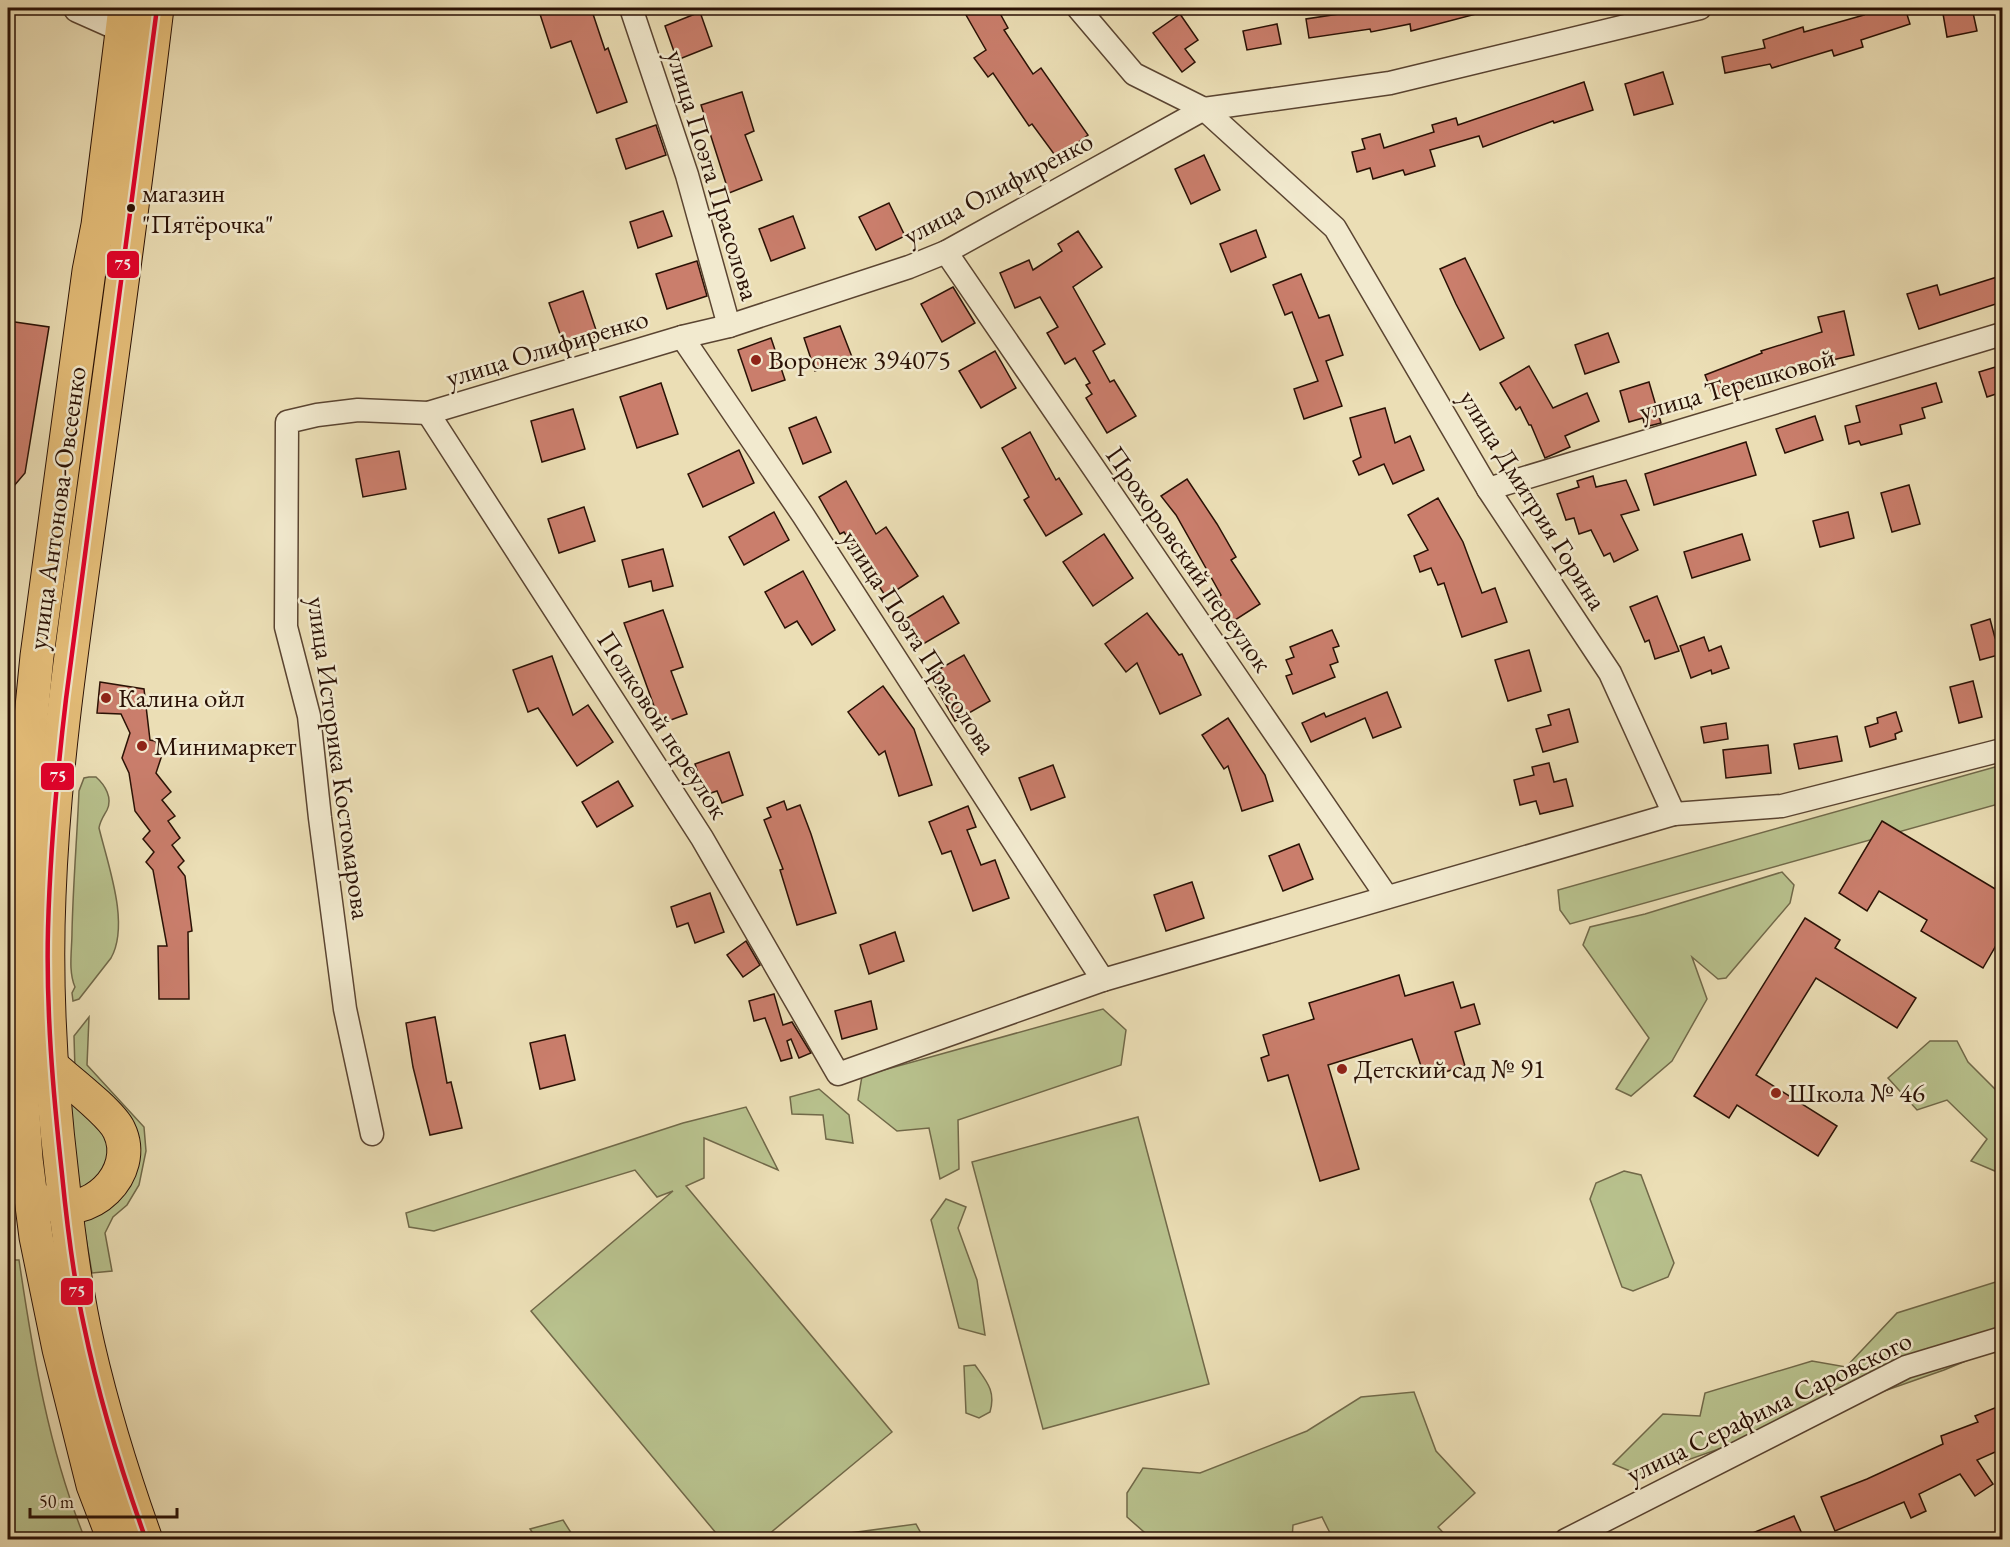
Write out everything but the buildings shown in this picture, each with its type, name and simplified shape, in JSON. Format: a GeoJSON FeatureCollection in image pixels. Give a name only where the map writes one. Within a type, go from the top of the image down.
{"type":"FeatureCollection","features":[{"type":"Feature","properties":{"kind":"highway","name":"улица Антонова-Овсеенко"},"geometry":{"type":"LineString","coordinates":[[146,1539],[122,1473],[88,1344],[65,1207],[52,1066],[48,899],[56,782],[69,666],[137,174],[157,8]]}},
{"type":"Feature","properties":{"kind":"highway","name":"улица Антонова-Овсеенко"},"geometry":{"type":"LineString","coordinates":[[114,1539],[93,1485],[62,1360],[36,1237],[22,1101],[19,907],[25,778],[37,656],[89,271],[98,225],[124,18]]}},
{"type":"Feature","properties":{"kind":"highway"},"geometry":{"type":"LineString","coordinates":[[30,1187],[42,1201],[52,1205],[65,1207],[88,1202],[101,1196],[109,1188],[121,1170],[124,1156],[124,1146],[119,1129],[113,1120],[52,1066]]}},
{"type":"Feature","properties":{"kind":"street"},"geometry":{"type":"LineString","coordinates":[[78,8],[124,18],[153,42]]}},
{"type":"Feature","properties":{"kind":"street","name":"улица Поэта Прасолова"},"geometry":{"type":"LineString","coordinates":[[632,8],[687,175],[729,326]]}},
{"type":"Feature","properties":{"kind":"street","name":"улица Дмитрия Горина"},"geometry":{"type":"LineString","coordinates":[[1078,8],[1134,74],[1204,109],[1335,228],[1488,489],[1610,673],[1674,814]]}},
{"type":"Feature","properties":{"kind":"street","name":"улица Олифиренко"},"geometry":{"type":"LineString","coordinates":[[287,422],[317,415],[358,410],[428,413],[682,337],[729,326],[909,267],[946,252],[1204,109],[1390,83],[1700,8]]}},
{"type":"Feature","properties":{"kind":"street","name":"Прохоровский переулок"},"geometry":{"type":"LineString","coordinates":[[946,252],[1387,897]]}},
{"type":"Feature","properties":{"kind":"street","name":"улица Терешковой"},"geometry":{"type":"LineString","coordinates":[[1488,489],[2002,334]]}},
{"type":"Feature","properties":{"kind":"street","name":"улица Поэта Прасолова"},"geometry":{"type":"LineString","coordinates":[[682,337],[804,515],[1103,980]]}},
{"type":"Feature","properties":{"kind":"street","name":"Полковой переулок"},"geometry":{"type":"LineString","coordinates":[[428,413],[702,838],[838,1074],[1103,980]]}},
{"type":"Feature","properties":{"kind":"street","name":"улица Историка Костомарова"},"geometry":{"type":"LineString","coordinates":[[287,422],[286,627],[309,716],[345,1009],[372,1134]]}},
{"type":"Feature","properties":{"kind":"street"},"geometry":{"type":"LineString","coordinates":[[1103,980],[1674,814],[1782,806],[2002,750]]}},
{"type":"Feature","properties":{"kind":"street","name":"улица Серафима Саровского"},"geometry":{"type":"LineString","coordinates":[[1566,1539],[1906,1367],[2002,1338]]}},
{"type":"Feature","properties":{"kind":"green space"},"geometry":{"type":"Polygon","coordinates":[[[2002,765],[2002,803],[1570,924],[1560,910],[1558,890],[2002,765]]]}},
{"type":"Feature","properties":{"kind":"green space"},"geometry":{"type":"Polygon","coordinates":[[[96,777],[109,796],[109,805],[99,828],[116,894],[118,929],[111,958],[79,999],[73,1001],[72,993],[75,987],[71,960],[79,791],[84,778],[96,777]]]}},
{"type":"Feature","properties":{"kind":"green space"},"geometry":{"type":"Polygon","coordinates":[[[1782,872],[1794,885],[1790,903],[1726,978],[1718,979],[1692,957],[1707,999],[1672,1061],[1631,1096],[1616,1089],[1649,1038],[1583,945],[1590,927],[1645,914],[1782,872]]]}},
{"type":"Feature","properties":{"kind":"green space"},"geometry":{"type":"Polygon","coordinates":[[[1103,1009],[1126,1030],[1121,1065],[958,1120],[959,1169],[940,1179],[929,1128],[897,1131],[858,1100],[862,1076],[1103,1009]]]}},
{"type":"Feature","properties":{"kind":"green space"},"geometry":{"type":"Polygon","coordinates":[[[89,1017],[87,1065],[144,1127],[146,1151],[139,1185],[127,1205],[113,1217],[105,1233],[112,1271],[92,1273],[82,1215],[132,1175],[75,1070],[74,1036],[89,1017]]]}},
{"type":"Feature","properties":{"kind":"green space"},"geometry":{"type":"Polygon","coordinates":[[[1930,1041],[1957,1041],[1968,1062],[2002,1094],[2002,1174],[1971,1161],[1987,1139],[1947,1100],[1917,1110],[1888,1078],[1930,1041]]]}},
{"type":"Feature","properties":{"kind":"green space"},"geometry":{"type":"Polygon","coordinates":[[[819,1089],[849,1115],[853,1143],[826,1139],[823,1115],[792,1114],[790,1097],[819,1089]]]}},
{"type":"Feature","properties":{"kind":"green space"},"geometry":{"type":"Polygon","coordinates":[[[65,1093],[111,1135],[112,1165],[77,1194],[65,1093]]]}},
{"type":"Feature","properties":{"kind":"green space"},"geometry":{"type":"Polygon","coordinates":[[[746,1107],[778,1170],[704,1138],[704,1178],[686,1186],[892,1432],[763,1539],[721,1539],[531,1311],[673,1191],[657,1197],[635,1170],[434,1231],[409,1227],[406,1213],[683,1123],[746,1107]]]}},
{"type":"Feature","properties":{"kind":"green space"},"geometry":{"type":"Polygon","coordinates":[[[1138,1117],[1209,1384],[1043,1429],[972,1162],[1138,1117]]]}},
{"type":"Feature","properties":{"kind":"green space"},"geometry":{"type":"Polygon","coordinates":[[[1624,1171],[1641,1175],[1674,1263],[1668,1277],[1633,1291],[1622,1287],[1590,1199],[1596,1183],[1624,1171]]]}},
{"type":"Feature","properties":{"kind":"green space"},"geometry":{"type":"Polygon","coordinates":[[[946,1199],[966,1207],[958,1228],[977,1280],[985,1335],[959,1328],[931,1220],[946,1199]]]}},
{"type":"Feature","properties":{"kind":"green space"},"geometry":{"type":"Polygon","coordinates":[[[8,1260],[19,1260],[30,1331],[52,1437],[72,1506],[85,1539],[8,1539],[8,1260]]]}},
{"type":"Feature","properties":{"kind":"green space"},"geometry":{"type":"Polygon","coordinates":[[[2002,1280],[2002,1346],[1944,1370],[1642,1476],[1613,1464],[1663,1414],[1700,1416],[1705,1393],[1812,1361],[1846,1367],[1897,1313],[2002,1280]]]}},
{"type":"Feature","properties":{"kind":"green space"},"geometry":{"type":"Polygon","coordinates":[[[975,1365],[989,1387],[992,1398],[990,1412],[979,1418],[966,1413],[964,1366],[975,1365]]]}},
{"type":"Feature","properties":{"kind":"green space"},"geometry":{"type":"Polygon","coordinates":[[[1414,1392],[1436,1451],[1475,1493],[1438,1527],[1449,1539],[1333,1539],[1322,1517],[1293,1525],[1292,1539],[1152,1539],[1127,1517],[1127,1493],[1143,1468],[1200,1473],[1307,1431],[1361,1397],[1414,1392]]]}},
{"type":"Feature","properties":{"kind":"green space"},"geometry":{"type":"Polygon","coordinates":[[[563,1520],[575,1539],[537,1539],[530,1529],[563,1520]]]}},
{"type":"Feature","properties":{"kind":"green space"},"geometry":{"type":"Polygon","coordinates":[[[916,1524],[924,1539],[844,1539],[843,1534],[916,1524]]]}},
{"type":"Feature","properties":{"kind":"transit line","name":"75"},"geometry":{"type":"LineString","coordinates":[[146,1540],[119,1461],[104,1407],[77,1288],[68,1231],[56,1113],[49,1021],[48,960],[52,842],[66,699],[157,8]]}},
{"type":"Feature","properties":{"kind":"place","name":"магазин \"Пятёрочка\""},"geometry":{"type":"Point","coordinates":[131,208]}},
{"type":"Feature","properties":{"kind":"place","name":"Воронеж 394075"},"geometry":{"type":"Point","coordinates":[756,360]}},
{"type":"Feature","properties":{"kind":"place","name":"Калина ойл"},"geometry":{"type":"Point","coordinates":[106,698]}},
{"type":"Feature","properties":{"kind":"place","name":"Минимаркет"},"geometry":{"type":"Point","coordinates":[142,746]}},
{"type":"Feature","properties":{"kind":"place","name":"Детский сад № 91"},"geometry":{"type":"Point","coordinates":[1342,1069]}},
{"type":"Feature","properties":{"kind":"place","name":"Школа № 46"},"geometry":{"type":"Point","coordinates":[1776,1093]}}]}
